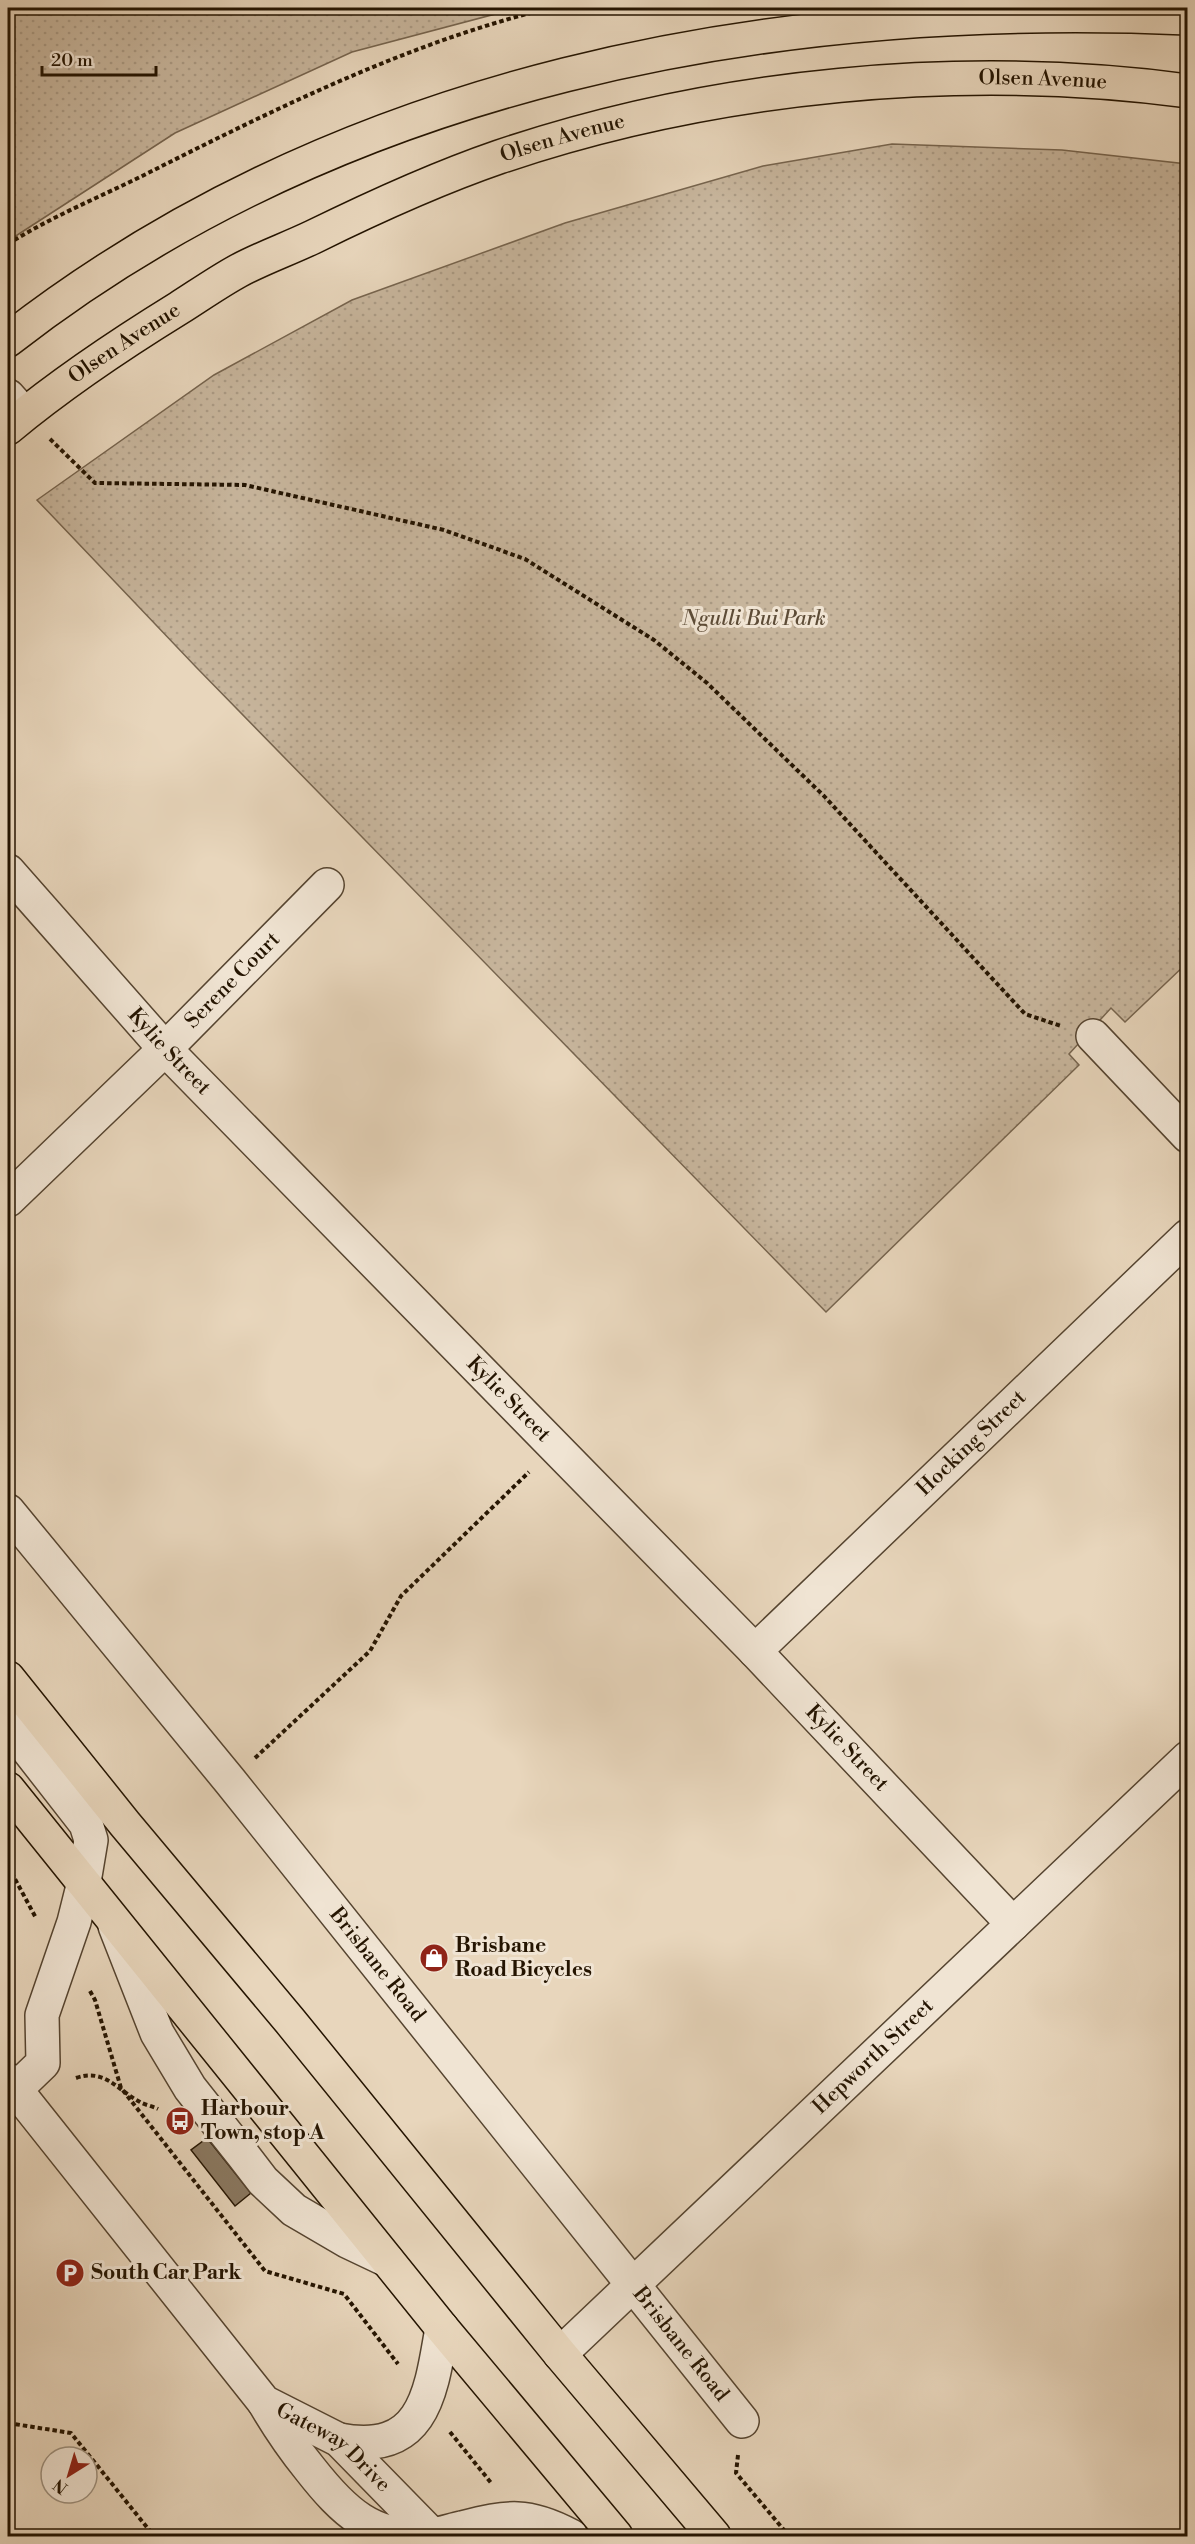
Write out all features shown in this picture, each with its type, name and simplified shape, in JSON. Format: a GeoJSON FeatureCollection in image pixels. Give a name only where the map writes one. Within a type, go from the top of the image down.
{"type":"FeatureCollection","features":[{"type":"Feature","properties":{"kind":"main road"},"geometry":{"type":"LineString","coordinates":[[8,340],[52,306],[152,240],[227,197],[284,168],[438,104],[514,78],[598,54],[713,30],[877,10],[926,8],[1081,10],[1188,18]]}},
{"type":"Feature","properties":{"kind":"main road","name":"Olsen Avenue"},"geometry":{"type":"LineString","coordinates":[[13,413],[239,271],[392,198],[499,157],[593,129],[686,106],[872,82],[943,78],[1013,79],[1109,83],[1188,91]]}},
{"type":"Feature","properties":{"kind":"main road"},"geometry":{"type":"LineString","coordinates":[[8,1678],[560,2354],[714,2536]]}},
{"type":"Feature","properties":{"kind":"main road"},"geometry":{"type":"LineString","coordinates":[[8,1788],[442,2328],[616,2536]]}},
{"type":"Feature","properties":{"kind":"street","name":"Kylie Street"},"geometry":{"type":"LineString","coordinates":[[8,872],[165,1048],[755,1651],[1013,1924]]}},
{"type":"Feature","properties":{"kind":"street","name":"Serene Court"},"geometry":{"type":"LineString","coordinates":[[8,1200],[165,1048],[327,885]]}},
{"type":"Feature","properties":{"kind":"street"},"geometry":{"type":"LineString","coordinates":[[1093,1036],[1188,1136]]}},
{"type":"Feature","properties":{"kind":"street","name":"Hocking Street"},"geometry":{"type":"LineString","coordinates":[[755,1651],[1188,1236]]}},
{"type":"Feature","properties":{"kind":"street","name":"Brisbane Road"},"geometry":{"type":"LineString","coordinates":[[8,1511],[230,1781],[742,2421]]}},
{"type":"Feature","properties":{"kind":"street"},"geometry":{"type":"LineString","coordinates":[[8,1724],[86,1824],[91,1840],[84,1882],[71,1932],[42,2015],[43,2063],[12,2085]]}},
{"type":"Feature","properties":{"kind":"street","name":"Hepworth Street"},"geometry":{"type":"LineString","coordinates":[[560,2354],[1188,1758]]}},
{"type":"Feature","properties":{"kind":"street"},"geometry":{"type":"LineString","coordinates":[[112,1918],[157,2033],[179,2072],[263,2181],[294,2210],[347,2241],[387,2260]]}},
{"type":"Feature","properties":{"kind":"street","name":"Gateway Drive"},"geometry":{"type":"LineString","coordinates":[[12,2085],[264,2402],[339,2440],[432,2536]]}},
{"type":"Feature","properties":{"kind":"street"},"geometry":{"type":"LineString","coordinates":[[339,2440],[358,2444],[380,2443],[395,2437],[414,2420],[427,2402],[442,2328]]}},
{"type":"Feature","properties":{"kind":"street"},"geometry":{"type":"LineString","coordinates":[[264,2402],[284,2436],[344,2510],[380,2531],[432,2536],[496,2519],[519,2518],[546,2523],[571,2536]]}},
{"type":"Feature","properties":{"kind":"path"},"geometry":{"type":"LineString","coordinates":[[8,244],[43,222],[138,178],[280,107],[391,60],[513,16],[549,8]]}},
{"type":"Feature","properties":{"kind":"path"},"geometry":{"type":"LineString","coordinates":[[13,413],[95,483],[244,485],[444,530],[525,559],[654,640],[707,683],[824,796],[1025,1014],[1093,1036]]}},
{"type":"Feature","properties":{"kind":"path"},"geometry":{"type":"LineString","coordinates":[[230,1781],[370,1651],[401,1596],[555,1447]]}},
{"type":"Feature","properties":{"kind":"path"},"geometry":{"type":"LineString","coordinates":[[68,2081],[92,2075],[103,2076],[140,2102],[167,2112],[190,2117],[207,2109]]}},
{"type":"Feature","properties":{"kind":"path"},"geometry":{"type":"LineString","coordinates":[[742,2421],[736,2473],[789,2536]]}},
{"type":"Feature","properties":{"kind":"path"},"geometry":{"type":"LineString","coordinates":[[8,2423],[71,2433],[154,2536]]}},
{"type":"Feature","properties":{"kind":"green space"},"geometry":{"type":"Polygon","coordinates":[[[8,8],[518,8],[352,52],[175,133],[8,241],[8,8]]]}},
{"type":"Feature","properties":{"kind":"green space","name":"Ngulli Bui Park"},"geometry":{"type":"Polygon","coordinates":[[[892,144],[1062,150],[1187,164],[1187,963],[1125,1022],[1111,1008],[1069,1054],[1079,1065],[826,1312],[196,667],[37,500],[214,375],[352,300],[565,223],[763,166],[892,144]]]}},
{"type":"Feature","properties":{"kind":"building"},"geometry":{"type":"Polygon","coordinates":[[[207,2138],[251,2193],[235,2206],[191,2150],[207,2138]]]}},
{"type":"Feature","properties":{"kind":"place","name":"Brisbane Road Bicycles"},"geometry":{"type":"Point","coordinates":[434,1958]}},
{"type":"Feature","properties":{"kind":"place","name":"Harbour Town, stop A"},"geometry":{"type":"Point","coordinates":[180,2121]}},
{"type":"Feature","properties":{"kind":"place","name":"South Car Park"},"geometry":{"type":"Point","coordinates":[70,2273]}}]}
